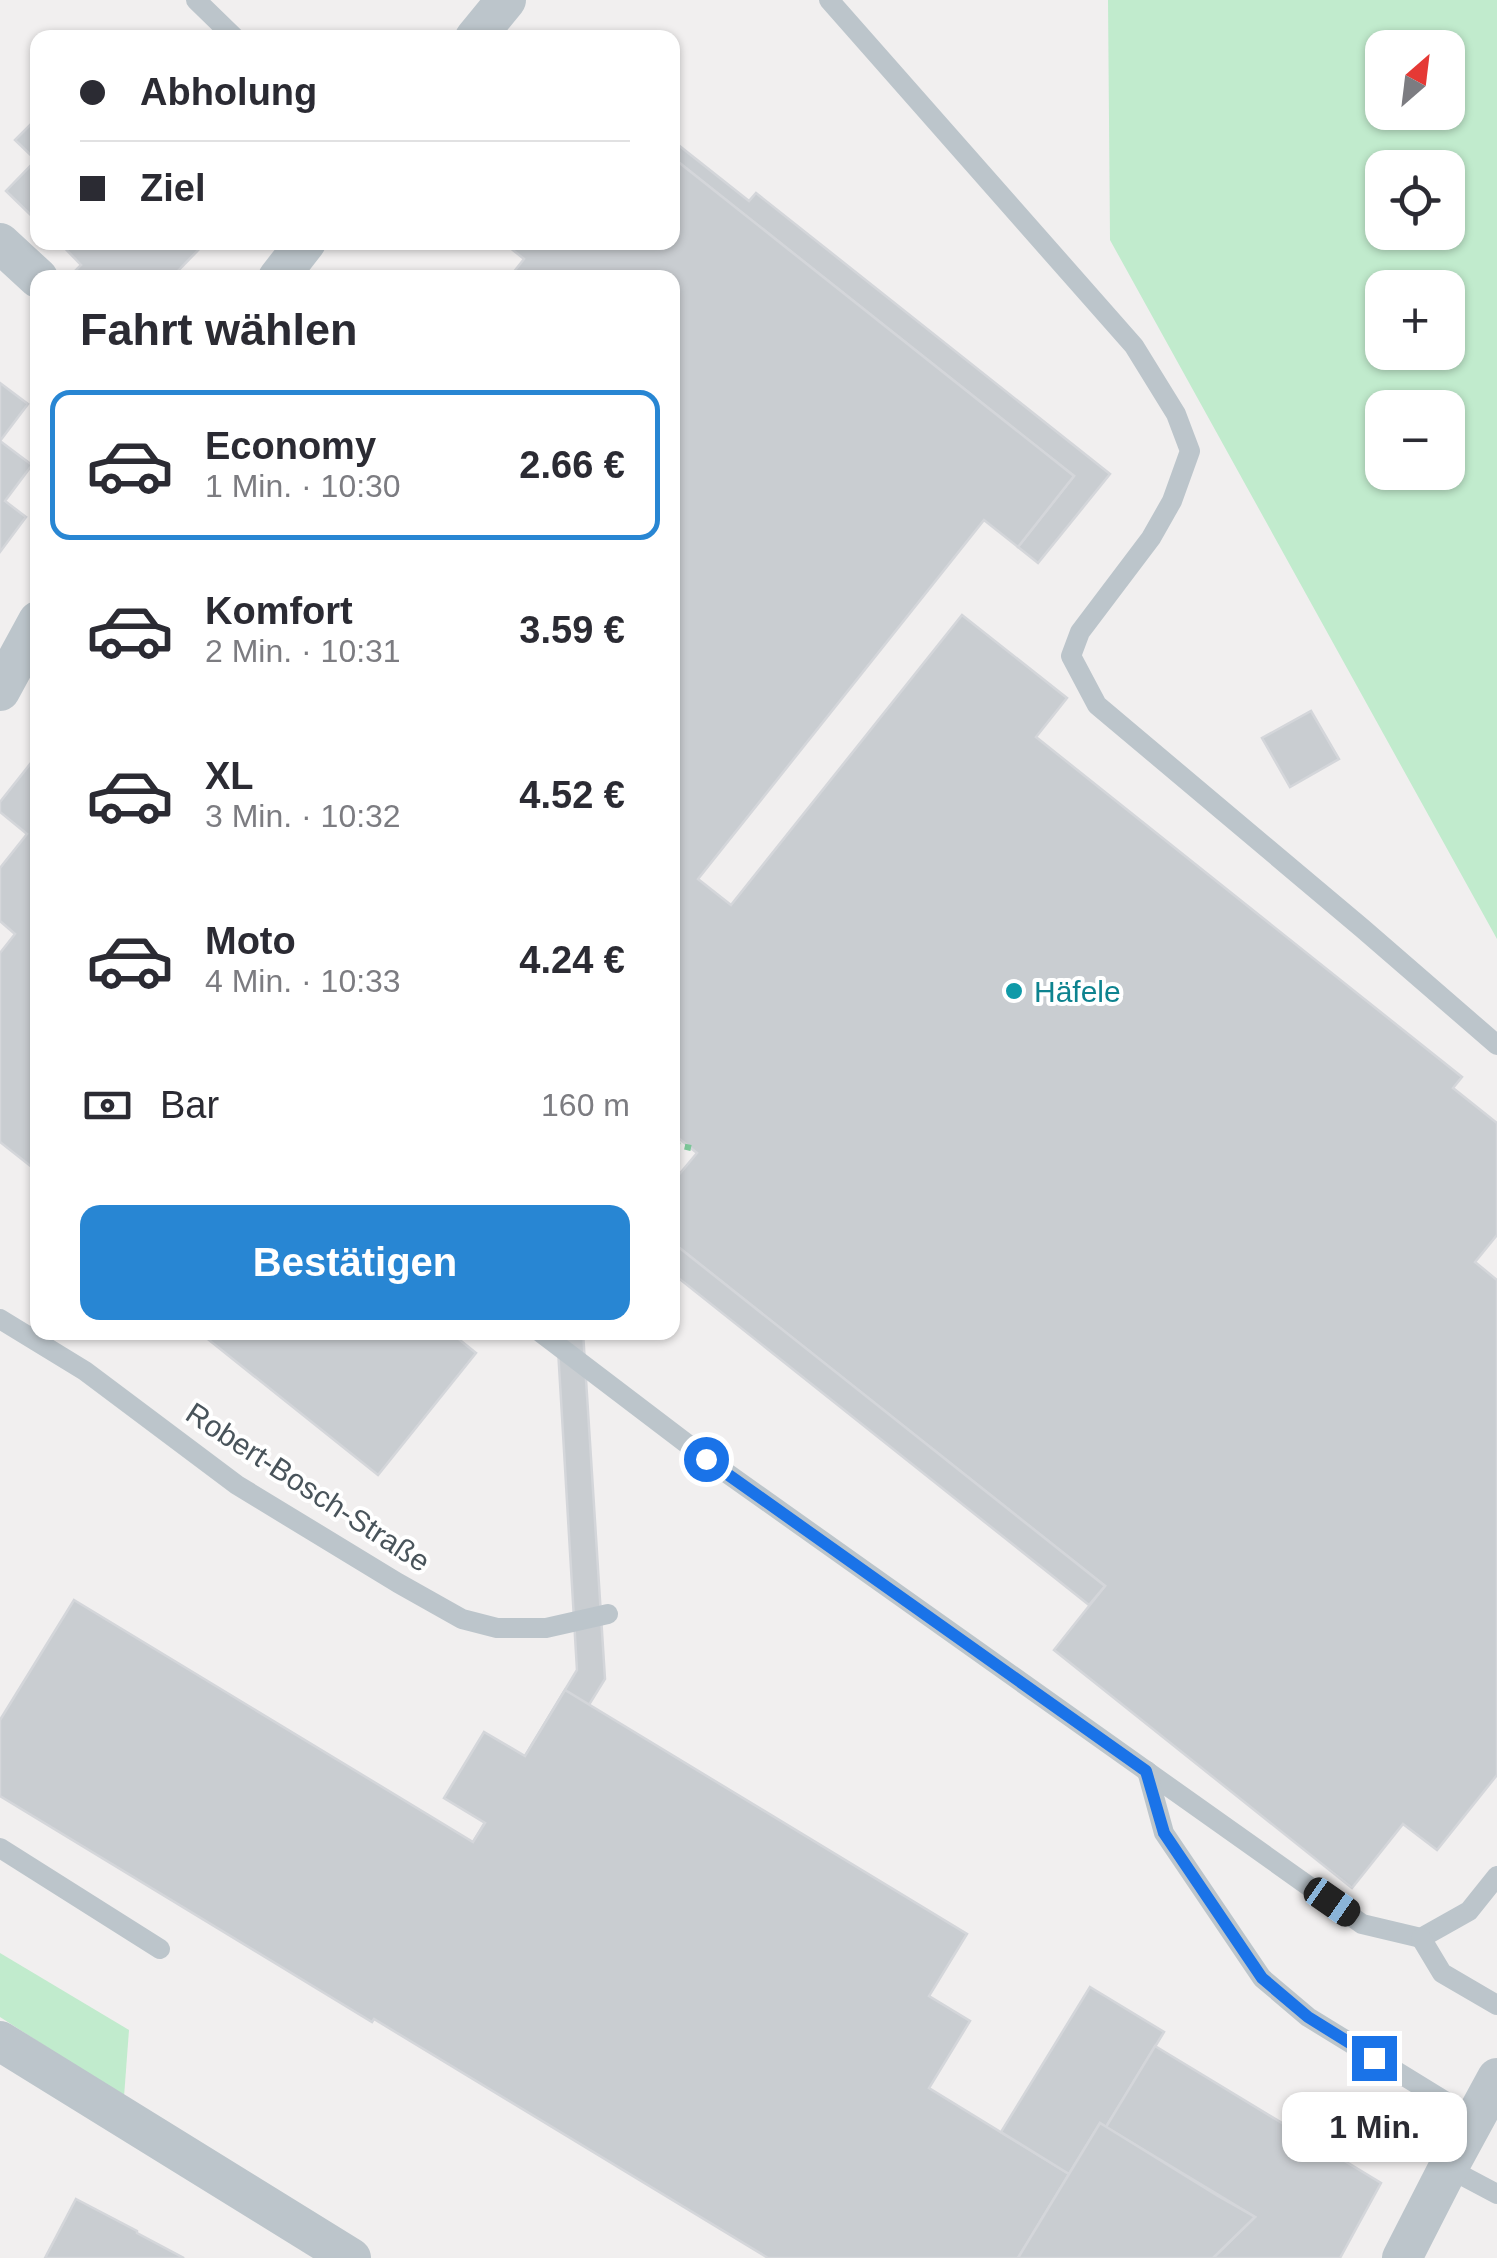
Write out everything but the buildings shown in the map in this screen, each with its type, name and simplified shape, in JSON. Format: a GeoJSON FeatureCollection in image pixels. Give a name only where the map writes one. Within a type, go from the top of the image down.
{"type":"FeatureCollection","features":[{"type":"Feature","properties":{"kind":"street"},"geometry":{"type":"LineString","coordinates":[[482,30],[506,0]]}},
{"type":"Feature","properties":{"kind":"street"},"geometry":{"type":"LineString","coordinates":[[0,243],[30,271]]}},
{"type":"Feature","properties":{"kind":"street"},"geometry":{"type":"LineString","coordinates":[[284,270],[300,250]]}},
{"type":"Feature","properties":{"kind":"street"},"geometry":{"type":"LineString","coordinates":[[0,692],[30,636]]}},
{"type":"Feature","properties":{"kind":"street"},"geometry":{"type":"LineString","coordinates":[[0,2041],[351,2258]]}},
{"type":"Feature","properties":{"kind":"street"},"geometry":{"type":"LineString","coordinates":[[1402,2258],[1497,2078]]}},
{"type":"Feature","properties":{"kind":"lane"},"geometry":{"type":"LineString","coordinates":[[196,0],[227,30]]}},
{"type":"Feature","properties":{"kind":"lane"},"geometry":{"type":"LineString","coordinates":[[828,0],[1134,346],[1176,414],[1190,451],[1172,501],[1151,538],[1080,632],[1071,656],[1097,705],[1497,1045]]}},
{"type":"Feature","properties":{"kind":"lane","name":"Robert-Bosch-Straße"},"geometry":{"type":"LineString","coordinates":[[0,1319],[30,1337]]}},
{"type":"Feature","properties":{"kind":"lane","name":"Robert-Bosch-Straße"},"geometry":{"type":"LineString","coordinates":[[34,1340],[85,1371],[238,1485],[462,1619],[497,1628],[546,1628],[608,1614]]}},
{"type":"Feature","properties":{"kind":"lane"},"geometry":{"type":"LineString","coordinates":[[550,1340],[706,1459],[1362,1924],[1421,1938],[1469,1911],[1497,1876]]}},
{"type":"Feature","properties":{"kind":"lane"},"geometry":{"type":"LineString","coordinates":[[1146,1771],[1164,1833],[1262,1978],[1308,2017],[1474,2119]]}},
{"type":"Feature","properties":{"kind":"lane"},"geometry":{"type":"LineString","coordinates":[[0,1848],[160,1949]]}},
{"type":"Feature","properties":{"kind":"lane"},"geometry":{"type":"LineString","coordinates":[[1421,1938],[1442,1972],[1497,2004]]}},
{"type":"Feature","properties":{"kind":"lane"},"geometry":{"type":"LineString","coordinates":[[1448,2168],[1497,2194]]}},
{"type":"Feature","properties":{"kind":"path"},"geometry":{"type":"LineString","coordinates":[[680,1146],[692,1148]]}},
{"type":"Feature","properties":{"kind":"green space"},"geometry":{"type":"Polygon","coordinates":[[[1108,0],[1497,0],[1497,939],[1110,240],[1108,0]]]}},
{"type":"Feature","properties":{"kind":"green space"},"geometry":{"type":"Polygon","coordinates":[[[0,1953],[129,2030],[124,2097],[0,2017],[0,1953]]]}},
{"type":"Feature","properties":{"kind":"place","name":"Häfele"},"geometry":{"type":"Point","coordinates":[1014,991]}},
{"type":"Feature","properties":{"kind":"route"},"geometry":{"type":"LineString","coordinates":[[706,1459],[1146,1771],[1164,1833],[1262,1978],[1308,2017],[1374,2058]]}}]}
